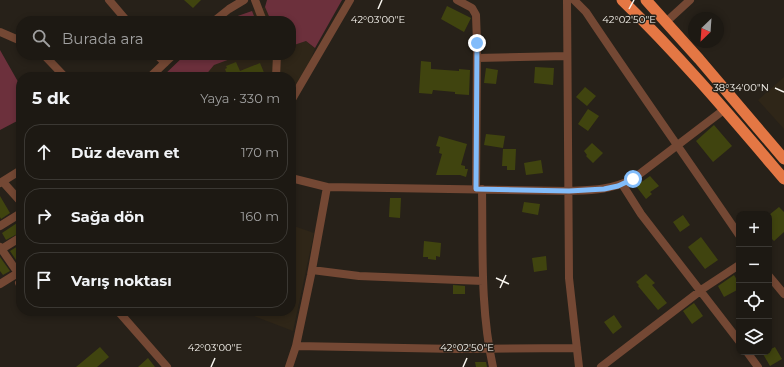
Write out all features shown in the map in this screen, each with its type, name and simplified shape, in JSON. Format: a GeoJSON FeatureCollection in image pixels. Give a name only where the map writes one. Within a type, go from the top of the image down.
{"type":"FeatureCollection","features":[{"type":"Feature","properties":{"kind":"highway"},"geometry":{"type":"LineString","coordinates":[[622,0],[656,33],[725,109],[784,179]]}},
{"type":"Feature","properties":{"kind":"highway"},"geometry":{"type":"LineString","coordinates":[[646,0],[699,59],[784,159]]}},
{"type":"Feature","properties":{"kind":"street"},"geometry":{"type":"LineString","coordinates":[[109,0],[123,16]]}},
{"type":"Feature","properties":{"kind":"street"},"geometry":{"type":"LineString","coordinates":[[220,16],[244,0]]}},
{"type":"Feature","properties":{"kind":"street"},"geometry":{"type":"LineString","coordinates":[[255,0],[261,16]]}},
{"type":"Feature","properties":{"kind":"street"},"geometry":{"type":"LineString","coordinates":[[296,92],[350,0]]}},
{"type":"Feature","properties":{"kind":"street"},"geometry":{"type":"LineString","coordinates":[[457,0],[472,8],[476,13],[479,189],[483,281],[489,348],[493,367]]}},
{"type":"Feature","properties":{"kind":"street"},"geometry":{"type":"LineString","coordinates":[[567,0],[570,278],[579,367]]}},
{"type":"Feature","properties":{"kind":"street"},"geometry":{"type":"LineString","coordinates":[[574,0],[586,12],[646,102],[678,145],[736,231]]}},
{"type":"Feature","properties":{"kind":"street"},"geometry":{"type":"LineString","coordinates":[[666,22],[690,0]]}},
{"type":"Feature","properties":{"kind":"street"},"geometry":{"type":"LineString","coordinates":[[0,32],[16,39]]}},
{"type":"Feature","properties":{"kind":"street"},"geometry":{"type":"LineString","coordinates":[[477,58],[567,56]]}},
{"type":"Feature","properties":{"kind":"street"},"geometry":{"type":"LineString","coordinates":[[49,60],[60,72]]}},
{"type":"Feature","properties":{"kind":"street"},"geometry":{"type":"LineString","coordinates":[[155,72],[167,60]]}},
{"type":"Feature","properties":{"kind":"street"},"geometry":{"type":"LineString","coordinates":[[276,72],[277,60]]}},
{"type":"Feature","properties":{"kind":"street"},"geometry":{"type":"LineString","coordinates":[[296,179],[327,187],[569,191],[604,189],[633,179],[725,109]]}},
{"type":"Feature","properties":{"kind":"street"},"geometry":{"type":"LineString","coordinates":[[16,173],[2,182],[16,197]]}},
{"type":"Feature","properties":{"kind":"street"},"geometry":{"type":"LineString","coordinates":[[622,184],[641,214],[736,337]]}},
{"type":"Feature","properties":{"kind":"street"},"geometry":{"type":"LineString","coordinates":[[289,367],[296,346],[327,187]]}},
{"type":"Feature","properties":{"kind":"street"},"geometry":{"type":"LineString","coordinates":[[0,225],[16,216]]}},
{"type":"Feature","properties":{"kind":"street"},"geometry":{"type":"LineString","coordinates":[[16,241],[1,249],[16,268]]}},
{"type":"Feature","properties":{"kind":"street"},"geometry":{"type":"LineString","coordinates":[[601,367],[701,290],[736,268]]}},
{"type":"Feature","properties":{"kind":"street"},"geometry":{"type":"LineString","coordinates":[[312,270],[359,276],[483,281]]}},
{"type":"Feature","properties":{"kind":"street"},"geometry":{"type":"LineString","coordinates":[[0,284],[16,274]]}},
{"type":"Feature","properties":{"kind":"street"},"geometry":{"type":"LineString","coordinates":[[772,280],[784,294]]}},
{"type":"Feature","properties":{"kind":"street"},"geometry":{"type":"LineString","coordinates":[[122,316],[167,367]]}},
{"type":"Feature","properties":{"kind":"street"},"geometry":{"type":"LineString","coordinates":[[296,346],[577,348]]}},
{"type":"Feature","properties":{"kind":"street"},"geometry":{"type":"LineString","coordinates":[[749,355],[758,367]]}},
{"type":"Feature","properties":{"kind":"shaded area"},"geometry":{"type":"Polygon","coordinates":[[[267,0],[342,0],[315,48],[306,41],[296,44],[296,16],[269,16],[265,7],[267,0]]]}},
{"type":"Feature","properties":{"kind":"shaded area"},"geometry":{"type":"Polygon","coordinates":[[[265,7],[269,16],[238,16],[265,7]]]}},
{"type":"Feature","properties":{"kind":"shaded area"},"geometry":{"type":"Polygon","coordinates":[[[252,11],[254,16],[238,16],[252,11]]]}},
{"type":"Feature","properties":{"kind":"shaded area"},"geometry":{"type":"Polygon","coordinates":[[[306,41],[315,48],[310,62],[296,85],[296,72],[167,72],[180,60],[296,60],[296,44],[306,41]]]}},
{"type":"Feature","properties":{"kind":"shaded area"},"geometry":{"type":"Polygon","coordinates":[[[0,50],[16,78],[16,122],[0,130],[0,50]]]}},
{"type":"Feature","properties":{"kind":"shaded area"},"geometry":{"type":"Polygon","coordinates":[[[180,60],[228,60],[214,65],[208,72],[167,72],[180,60]]]}},
{"type":"Feature","properties":{"kind":"shaded area"},"geometry":{"type":"Polygon","coordinates":[[[784,77],[784,129],[758,100],[784,77]]]}},
{"type":"Feature","properties":{"kind":"shaded area"},"geometry":{"type":"Polygon","coordinates":[[[296,227],[314,233],[293,331],[254,316],[296,316],[296,227]]]}},
{"type":"Feature","properties":{"kind":"building"},"geometry":{"type":"Polygon","coordinates":[[[184,0],[201,0],[193,8],[184,0]]]}},
{"type":"Feature","properties":{"kind":"building"},"geometry":{"type":"Polygon","coordinates":[[[447,6],[471,18],[464,32],[441,19],[447,6]]]}},
{"type":"Feature","properties":{"kind":"building"},"geometry":{"type":"Polygon","coordinates":[[[421,61],[431,62],[431,69],[459,71],[459,69],[470,70],[469,95],[433,90],[432,94],[419,93],[421,61]]]}},
{"type":"Feature","properties":{"kind":"building"},"geometry":{"type":"Polygon","coordinates":[[[236,62],[240,71],[260,63],[264,72],[226,72],[226,66],[236,62]]]}},
{"type":"Feature","properties":{"kind":"building"},"geometry":{"type":"Polygon","coordinates":[[[535,67],[554,68],[553,85],[534,83],[535,67]]]}},
{"type":"Feature","properties":{"kind":"building"},"geometry":{"type":"Polygon","coordinates":[[[486,68],[498,70],[496,84],[484,83],[486,68]]]}},
{"type":"Feature","properties":{"kind":"building"},"geometry":{"type":"Polygon","coordinates":[[[585,87],[596,96],[587,106],[576,97],[585,87]]]}},
{"type":"Feature","properties":{"kind":"building"},"geometry":{"type":"Polygon","coordinates":[[[588,109],[599,116],[588,131],[578,124],[588,109]]]}},
{"type":"Feature","properties":{"kind":"building"},"geometry":{"type":"Polygon","coordinates":[[[714,125],[732,146],[713,162],[696,141],[714,125]]]}},
{"type":"Feature","properties":{"kind":"building"},"geometry":{"type":"Polygon","coordinates":[[[486,134],[505,136],[503,148],[484,145],[486,134]]]}},
{"type":"Feature","properties":{"kind":"building"},"geometry":{"type":"Polygon","coordinates":[[[439,136],[467,144],[461,165],[465,166],[465,169],[468,169],[466,177],[460,175],[436,175],[442,154],[439,153],[440,147],[436,146],[439,136]]]}},
{"type":"Feature","properties":{"kind":"building"},"geometry":{"type":"Polygon","coordinates":[[[592,143],[603,153],[593,163],[586,156],[587,155],[584,151],[592,143]]]}},
{"type":"Feature","properties":{"kind":"building"},"geometry":{"type":"Polygon","coordinates":[[[503,149],[516,149],[515,170],[507,170],[507,166],[502,166],[503,149]]]}},
{"type":"Feature","properties":{"kind":"building"},"geometry":{"type":"Polygon","coordinates":[[[541,160],[543,173],[526,175],[524,163],[541,160]]]}},
{"type":"Feature","properties":{"kind":"building"},"geometry":{"type":"Polygon","coordinates":[[[650,176],[659,186],[650,192],[652,194],[646,199],[636,186],[650,176]]]}},
{"type":"Feature","properties":{"kind":"building"},"geometry":{"type":"Polygon","coordinates":[[[0,196],[10,213],[1,219],[0,217],[0,196]]]}},
{"type":"Feature","properties":{"kind":"building"},"geometry":{"type":"Polygon","coordinates":[[[390,198],[401,198],[400,218],[389,217],[390,198]]]}},
{"type":"Feature","properties":{"kind":"building"},"geometry":{"type":"Polygon","coordinates":[[[524,202],[540,204],[538,215],[522,212],[524,202]]]}},
{"type":"Feature","properties":{"kind":"building"},"geometry":{"type":"Polygon","coordinates":[[[779,207],[784,212],[784,232],[774,241],[772,239],[772,213],[779,207]]]}},
{"type":"Feature","properties":{"kind":"building"},"geometry":{"type":"Polygon","coordinates":[[[683,215],[690,225],[680,232],[673,222],[683,215]]]}},
{"type":"Feature","properties":{"kind":"building"},"geometry":{"type":"Polygon","coordinates":[[[16,224],[16,235],[6,240],[2,233],[16,224]]]}},
{"type":"Feature","properties":{"kind":"building"},"geometry":{"type":"Polygon","coordinates":[[[701,237],[718,260],[705,269],[688,247],[701,237]]]}},
{"type":"Feature","properties":{"kind":"building"},"geometry":{"type":"Polygon","coordinates":[[[424,241],[441,243],[440,257],[436,256],[436,260],[423,257],[424,241]]]}},
{"type":"Feature","properties":{"kind":"building"},"geometry":{"type":"Polygon","coordinates":[[[16,247],[16,260],[10,251],[16,247]]]}},
{"type":"Feature","properties":{"kind":"building"},"geometry":{"type":"Polygon","coordinates":[[[546,256],[547,270],[534,272],[532,258],[546,256]]]}},
{"type":"Feature","properties":{"kind":"building"},"geometry":{"type":"Polygon","coordinates":[[[0,257],[10,271],[3,275],[0,271],[0,257]]]}},
{"type":"Feature","properties":{"kind":"building"},"geometry":{"type":"Polygon","coordinates":[[[646,274],[655,283],[652,285],[667,303],[658,310],[636,282],[646,274]]]}},
{"type":"Feature","properties":{"kind":"building"},"geometry":{"type":"Polygon","coordinates":[[[734,275],[736,278],[736,291],[724,297],[718,286],[734,275]]]}},
{"type":"Feature","properties":{"kind":"building"},"geometry":{"type":"Polygon","coordinates":[[[453,285],[465,286],[465,294],[453,294],[453,285]]]}},
{"type":"Feature","properties":{"kind":"building"},"geometry":{"type":"Polygon","coordinates":[[[694,303],[703,316],[692,324],[683,311],[694,303]]]}},
{"type":"Feature","properties":{"kind":"building"},"geometry":{"type":"Polygon","coordinates":[[[614,315],[622,327],[613,334],[604,322],[614,315]]]}},
{"type":"Feature","properties":{"kind":"building"},"geometry":{"type":"Polygon","coordinates":[[[100,347],[109,357],[97,367],[76,367],[100,347]]]}},
{"type":"Feature","properties":{"kind":"building"},"geometry":{"type":"Polygon","coordinates":[[[775,347],[782,359],[770,366],[764,355],[772,355],[772,348],[775,347]]]}},
{"type":"Feature","properties":{"kind":"building"},"geometry":{"type":"Polygon","coordinates":[[[148,358],[155,367],[138,367],[148,358]]]}},
{"type":"Feature","properties":{"kind":"building"},"geometry":{"type":"Polygon","coordinates":[[[475,362],[486,362],[487,367],[476,367],[475,362]]]}},
{"type":"Feature","properties":{"kind":"route"},"geometry":{"type":"LineString","coordinates":[[477,43],[476,189],[569,191],[604,189],[618,186],[633,179]]}}]}
